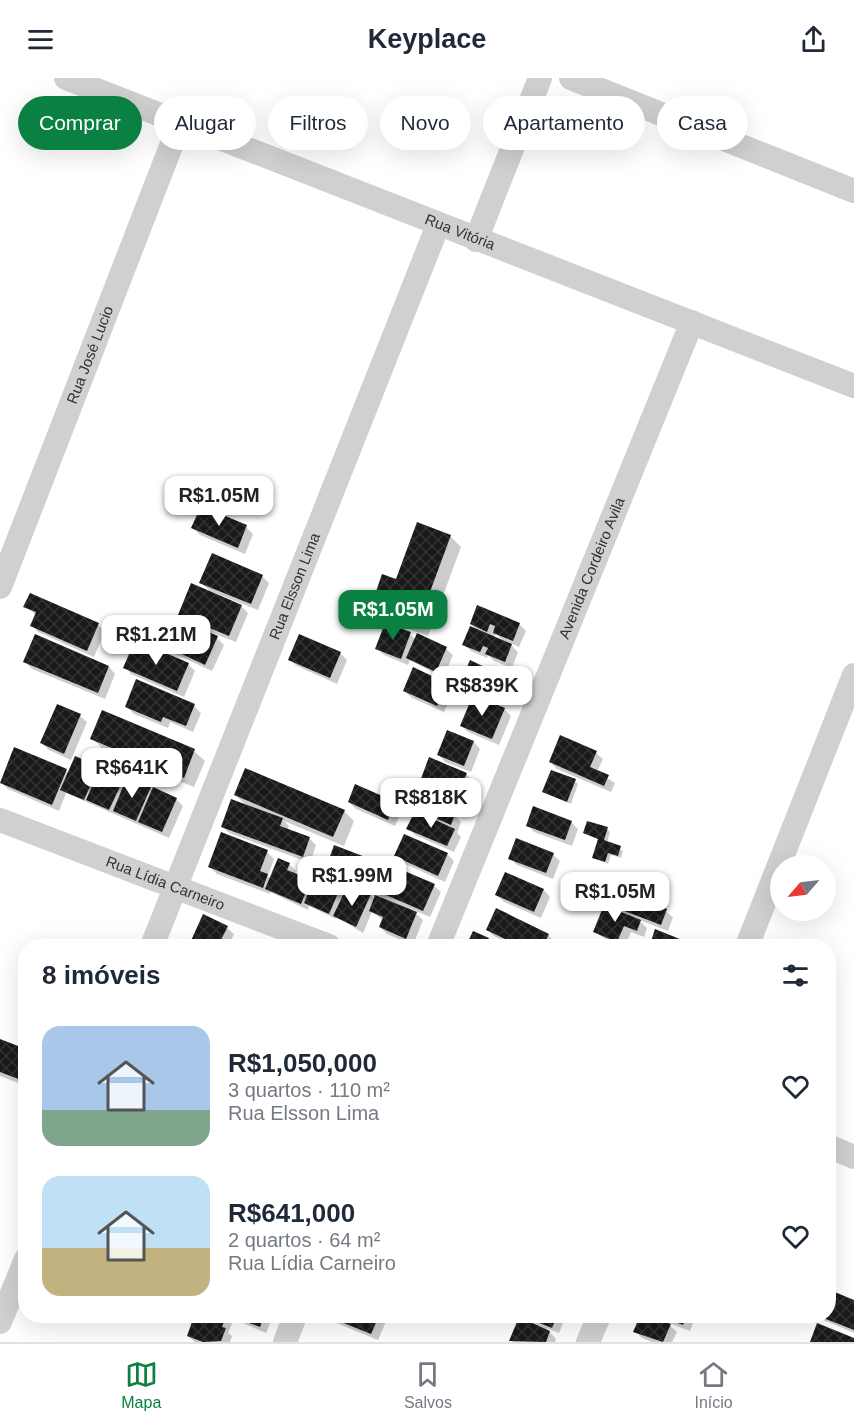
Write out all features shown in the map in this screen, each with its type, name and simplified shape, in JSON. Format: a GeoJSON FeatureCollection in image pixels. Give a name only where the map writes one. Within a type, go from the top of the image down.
{"type":"FeatureCollection","features":[{"type":"Feature","properties":{"kind":"street","name":"Rua Vitória"},"geometry":{"type":"LineString","coordinates":[[66,78],[154,113]]}},
{"type":"Feature","properties":{"kind":"street"},"geometry":{"type":"LineString","coordinates":[[476,240],[540,78]]}},
{"type":"Feature","properties":{"kind":"street"},"geometry":{"type":"LineString","coordinates":[[571,78],[854,191]]}},
{"type":"Feature","properties":{"kind":"street","name":"Rua José Lucio"},"geometry":{"type":"LineString","coordinates":[[0,587],[170,150]]}},
{"type":"Feature","properties":{"kind":"street","name":"Rua Vitória"},"geometry":{"type":"LineString","coordinates":[[248,150],[854,386]]}},
{"type":"Feature","properties":{"kind":"street","name":"Rua Elsson Lima"},"geometry":{"type":"LineString","coordinates":[[155,939],[438,225]]}},
{"type":"Feature","properties":{"kind":"street","name":"Avenida Cordeiro Avila"},"geometry":{"type":"LineString","coordinates":[[441,939],[692,322]]}},
{"type":"Feature","properties":{"kind":"street"},"geometry":{"type":"LineString","coordinates":[[750,939],[854,675]]}},
{"type":"Feature","properties":{"kind":"street","name":"Rua Lídia Carneiro"},"geometry":{"type":"LineString","coordinates":[[0,820],[311,939]]}},
{"type":"Feature","properties":{"kind":"street"},"geometry":{"type":"LineString","coordinates":[[836,1149],[854,1157]]}},
{"type":"Feature","properties":{"kind":"street"},"geometry":{"type":"LineString","coordinates":[[0,1322],[18,1278]]}},
{"type":"Feature","properties":{"kind":"street"},"geometry":{"type":"LineString","coordinates":[[285,1342],[292,1323]]}},
{"type":"Feature","properties":{"kind":"street"},"geometry":{"type":"LineString","coordinates":[[588,1342],[596,1323]]}},
{"type":"Feature","properties":{"kind":"building"},"geometry":{"type":"Polygon","coordinates":[[[201,506],[247,525],[238,548],[191,528],[201,506]]]}},
{"type":"Feature","properties":{"kind":"building"},"geometry":{"type":"Polygon","coordinates":[[[417,522],[451,535],[417,627],[370,609],[382,574],[396,579],[417,522]]]}},
{"type":"Feature","properties":{"kind":"building"},"geometry":{"type":"Polygon","coordinates":[[[212,553],[263,575],[251,604],[199,583],[212,553]]]}},
{"type":"Feature","properties":{"kind":"building"},"geometry":{"type":"Polygon","coordinates":[[[191,583],[242,605],[229,636],[178,615],[191,583]]]}},
{"type":"Feature","properties":{"kind":"building"},"geometry":{"type":"Polygon","coordinates":[[[30,593],[99,623],[87,651],[30,626],[36,612],[23,607],[30,593]]]}},
{"type":"Feature","properties":{"kind":"building"},"geometry":{"type":"Polygon","coordinates":[[[477,605],[520,623],[513,641],[493,633],[495,626],[490,624],[487,632],[470,624],[477,605]]]}},
{"type":"Feature","properties":{"kind":"building"},"geometry":{"type":"Polygon","coordinates":[[[177,618],[218,636],[205,665],[165,646],[177,618]]]}},
{"type":"Feature","properties":{"kind":"building"},"geometry":{"type":"Polygon","coordinates":[[[385,623],[411,632],[401,659],[375,649],[385,623]]]}},
{"type":"Feature","properties":{"kind":"building"},"geometry":{"type":"Polygon","coordinates":[[[470,626],[512,644],[505,662],[485,654],[488,648],[483,646],[480,652],[462,645],[470,626]]]}},
{"type":"Feature","properties":{"kind":"building"},"geometry":{"type":"Polygon","coordinates":[[[417,633],[447,647],[436,672],[406,658],[417,633]]]}},
{"type":"Feature","properties":{"kind":"building"},"geometry":{"type":"Polygon","coordinates":[[[35,634],[109,666],[98,693],[23,662],[35,634]]]}},
{"type":"Feature","properties":{"kind":"building"},"geometry":{"type":"Polygon","coordinates":[[[299,634],[341,652],[330,678],[288,660],[299,634]]]}},
{"type":"Feature","properties":{"kind":"building"},"geometry":{"type":"Polygon","coordinates":[[[135,640],[189,663],[177,691],[123,668],[135,640]]]}},
{"type":"Feature","properties":{"kind":"building"},"geometry":{"type":"Polygon","coordinates":[[[470,660],[495,672],[485,694],[460,683],[470,660]]]}},
{"type":"Feature","properties":{"kind":"building"},"geometry":{"type":"Polygon","coordinates":[[[413,667],[447,683],[437,706],[403,691],[413,667]]]}},
{"type":"Feature","properties":{"kind":"building"},"geometry":{"type":"Polygon","coordinates":[[[136,679],[195,704],[186,726],[163,717],[161,722],[125,707],[136,679]]]}},
{"type":"Feature","properties":{"kind":"building"},"geometry":{"type":"Polygon","coordinates":[[[473,695],[505,708],[492,739],[460,726],[473,695]]]}},
{"type":"Feature","properties":{"kind":"building"},"geometry":{"type":"Polygon","coordinates":[[[57,704],[81,714],[64,754],[40,743],[57,704]]]}},
{"type":"Feature","properties":{"kind":"building"},"geometry":{"type":"Polygon","coordinates":[[[102,710],[195,749],[184,778],[90,739],[102,710]]]}},
{"type":"Feature","properties":{"kind":"building"},"geometry":{"type":"Polygon","coordinates":[[[447,730],[474,741],[464,766],[437,755],[447,730]]]}},
{"type":"Feature","properties":{"kind":"building"},"geometry":{"type":"Polygon","coordinates":[[[560,735],[597,751],[590,767],[609,775],[604,786],[549,762],[560,735]]]}},
{"type":"Feature","properties":{"kind":"building"},"geometry":{"type":"Polygon","coordinates":[[[14,747],[67,769],[52,805],[0,783],[14,747]]]}},
{"type":"Feature","properties":{"kind":"building"},"geometry":{"type":"Polygon","coordinates":[[[75,756],[99,766],[84,800],[60,790],[75,756]]]}},
{"type":"Feature","properties":{"kind":"building"},"geometry":{"type":"Polygon","coordinates":[[[429,757],[467,773],[456,799],[419,784],[429,757]]]}},
{"type":"Feature","properties":{"kind":"building"},"geometry":{"type":"Polygon","coordinates":[[[101,766],[125,776],[109,810],[86,800],[101,766]]]}},
{"type":"Feature","properties":{"kind":"building"},"geometry":{"type":"Polygon","coordinates":[[[245,768],[345,810],[333,837],[234,795],[245,768]]]}},
{"type":"Feature","properties":{"kind":"building"},"geometry":{"type":"Polygon","coordinates":[[[551,770],[576,779],[567,802],[542,792],[551,770]]]}},
{"type":"Feature","properties":{"kind":"building"},"geometry":{"type":"Polygon","coordinates":[[[127,777],[151,787],[136,821],[113,811],[127,777]]]}},
{"type":"Feature","properties":{"kind":"building"},"geometry":{"type":"Polygon","coordinates":[[[397,778],[449,801],[445,810],[455,814],[451,825],[389,797],[397,778]]]}},
{"type":"Feature","properties":{"kind":"building"},"geometry":{"type":"Polygon","coordinates":[[[355,784],[396,802],[388,820],[348,802],[355,784]]]}},
{"type":"Feature","properties":{"kind":"building"},"geometry":{"type":"Polygon","coordinates":[[[153,787],[177,798],[162,832],[138,822],[153,787]]]}},
{"type":"Feature","properties":{"kind":"building"},"geometry":{"type":"Polygon","coordinates":[[[231,799],[283,818],[280,826],[310,837],[303,857],[221,827],[231,799]]]}},
{"type":"Feature","properties":{"kind":"building"},"geometry":{"type":"Polygon","coordinates":[[[533,806],[572,821],[565,840],[526,826],[533,806]]]}},
{"type":"Feature","properties":{"kind":"building"},"geometry":{"type":"Polygon","coordinates":[[[415,811],[455,829],[447,846],[406,829],[415,811]]]}},
{"type":"Feature","properties":{"kind":"building"},"geometry":{"type":"Polygon","coordinates":[[[587,821],[608,827],[604,840],[621,846],[618,856],[608,853],[605,862],[592,858],[598,839],[583,833],[587,821]]]}},
{"type":"Feature","properties":{"kind":"building"},"geometry":{"type":"Polygon","coordinates":[[[221,832],[268,850],[260,871],[268,874],[263,888],[208,867],[221,832]]]}},
{"type":"Feature","properties":{"kind":"building"},"geometry":{"type":"Polygon","coordinates":[[[404,834],[448,853],[438,876],[394,856],[404,834]]]}},
{"type":"Feature","properties":{"kind":"building"},"geometry":{"type":"Polygon","coordinates":[[[516,838],[554,853],[546,873],[508,859],[516,838]]]}},
{"type":"Feature","properties":{"kind":"building"},"geometry":{"type":"Polygon","coordinates":[[[334,845],[373,860],[364,883],[326,868],[334,845]]]}},
{"type":"Feature","properties":{"kind":"building"},"geometry":{"type":"Polygon","coordinates":[[[278,858],[290,863],[287,870],[302,876],[305,868],[314,872],[301,904],[265,889],[278,858]]]}},
{"type":"Feature","properties":{"kind":"building"},"geometry":{"type":"Polygon","coordinates":[[[381,861],[435,884],[423,911],[370,888],[381,861]]]}},
{"type":"Feature","properties":{"kind":"building"},"geometry":{"type":"Polygon","coordinates":[[[319,868],[344,879],[329,914],[304,903],[319,868]]]}},
{"type":"Feature","properties":{"kind":"building"},"geometry":{"type":"Polygon","coordinates":[[[505,872],[544,889],[534,912],[495,895],[505,872]]]}},
{"type":"Feature","properties":{"kind":"building"},"geometry":{"type":"Polygon","coordinates":[[[356,887],[371,894],[356,927],[333,916],[344,893],[351,897],[356,887]]]}},
{"type":"Feature","properties":{"kind":"building"},"geometry":{"type":"Polygon","coordinates":[[[630,887],[656,898],[654,905],[667,909],[661,925],[622,910],[630,887]]]}},
{"type":"Feature","properties":{"kind":"building"},"geometry":{"type":"Polygon","coordinates":[[[375,895],[417,912],[406,939],[379,927],[383,917],[369,911],[375,895]]]}},
{"type":"Feature","properties":{"kind":"building"},"geometry":{"type":"Polygon","coordinates":[[[604,905],[641,920],[637,931],[624,926],[618,939],[610,939],[593,932],[604,905]]]}},
{"type":"Feature","properties":{"kind":"building"},"geometry":{"type":"Polygon","coordinates":[[[496,908],[549,934],[546,939],[505,939],[486,930],[496,908]]]}},
{"type":"Feature","properties":{"kind":"building"},"geometry":{"type":"Polygon","coordinates":[[[203,914],[228,926],[222,939],[192,939],[203,914]]]}},
{"type":"Feature","properties":{"kind":"building"},"geometry":{"type":"Polygon","coordinates":[[[655,929],[680,939],[652,939],[655,929]]]}},
{"type":"Feature","properties":{"kind":"building"},"geometry":{"type":"Polygon","coordinates":[[[473,931],[489,938],[488,939],[469,939],[473,931]]]}},
{"type":"Feature","properties":{"kind":"building"},"geometry":{"type":"Polygon","coordinates":[[[0,1039],[18,1046],[18,1079],[0,1072],[0,1039]]]}},
{"type":"Feature","properties":{"kind":"building"},"geometry":{"type":"Polygon","coordinates":[[[836,1292],[854,1300],[854,1330],[836,1323],[836,1292]]]}},
{"type":"Feature","properties":{"kind":"building"},"geometry":{"type":"Polygon","coordinates":[[[192,1323],[223,1323],[222,1327],[226,1328],[221,1341],[203,1342],[187,1336],[192,1323]]]}},
{"type":"Feature","properties":{"kind":"building"},"geometry":{"type":"Polygon","coordinates":[[[249,1323],[261,1323],[260,1327],[249,1323]]]}},
{"type":"Feature","properties":{"kind":"building"},"geometry":{"type":"Polygon","coordinates":[[[344,1323],[376,1323],[371,1334],[344,1323]]]}},
{"type":"Feature","properties":{"kind":"building"},"geometry":{"type":"Polygon","coordinates":[[[516,1323],[532,1323],[550,1331],[546,1342],[509,1341],[516,1323]]]}},
{"type":"Feature","properties":{"kind":"building"},"geometry":{"type":"Polygon","coordinates":[[[540,1323],[554,1323],[552,1328],[540,1323]]]}},
{"type":"Feature","properties":{"kind":"building"},"geometry":{"type":"Polygon","coordinates":[[[637,1323],[671,1324],[663,1342],[633,1332],[637,1323]]]}},
{"type":"Feature","properties":{"kind":"building"},"geometry":{"type":"Polygon","coordinates":[[[817,1323],[854,1338],[854,1342],[810,1342],[817,1323]]]}}]}
